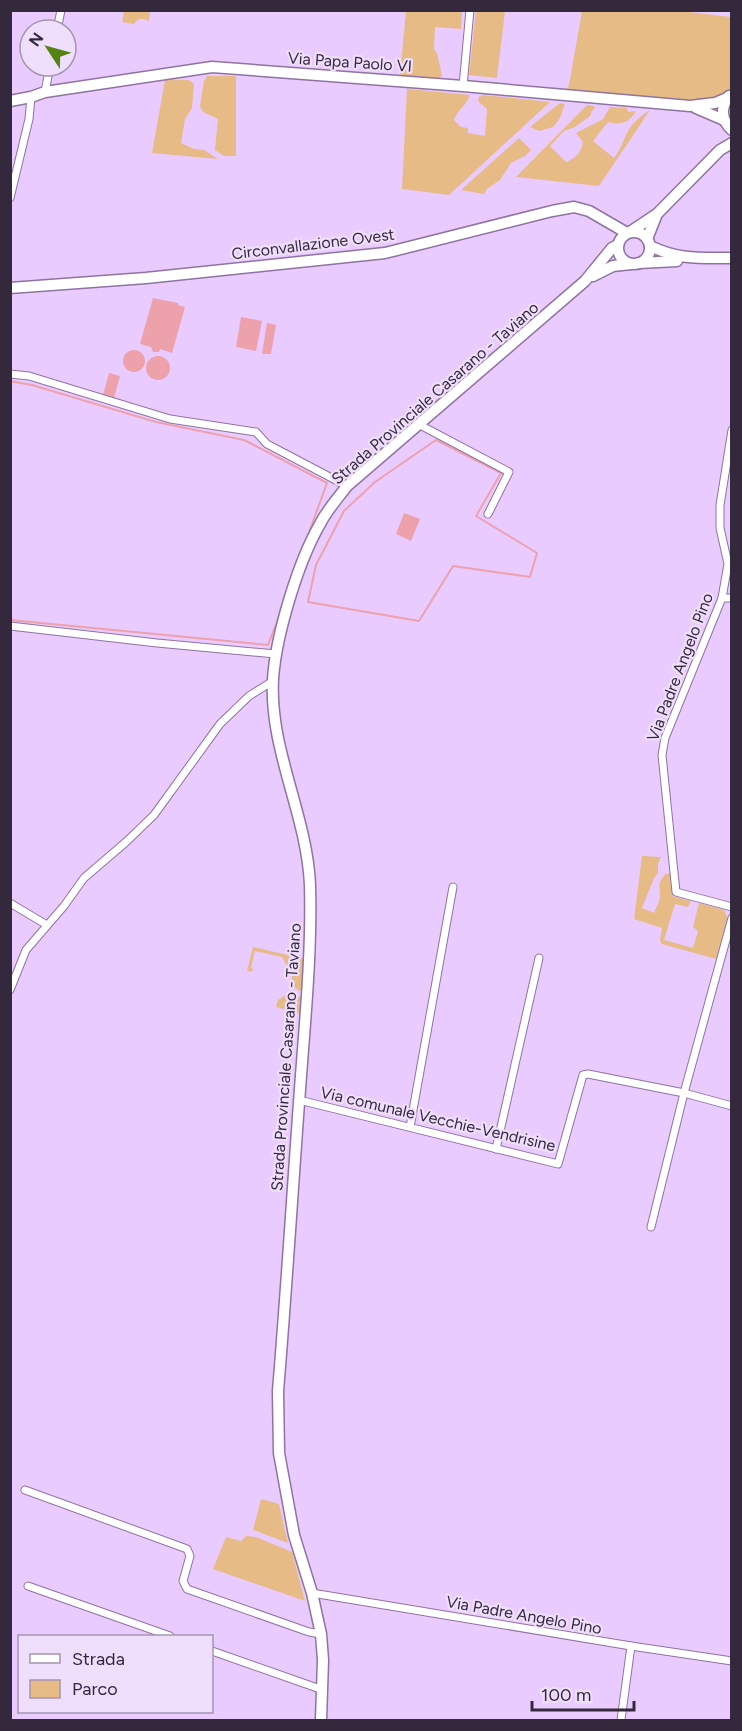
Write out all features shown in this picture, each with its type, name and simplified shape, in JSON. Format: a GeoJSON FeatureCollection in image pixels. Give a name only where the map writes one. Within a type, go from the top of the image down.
{"type":"FeatureCollection","features":[{"type":"Feature","properties":{"kind":"main road","name":"Via Papa Paolo VI"},"geometry":{"type":"LineString","coordinates":[[10,101],[31,98],[45,92],[212,68],[463,86],[690,106],[715,103],[729,96]]}},
{"type":"Feature","properties":{"kind":"main road"},"geometry":{"type":"LineString","coordinates":[[720,150],[727,125],[723,109],[729,96]]}},
{"type":"Feature","properties":{"kind":"main road","name":"Via Papa Paolo VI"},"geometry":{"type":"LineString","coordinates":[[690,106],[712,113],[727,125]]}},
{"type":"Feature","properties":{"kind":"main road"},"geometry":{"type":"LineString","coordinates":[[635,264],[648,255],[648,242],[657,214],[720,150],[732,143]]}},
{"type":"Feature","properties":{"kind":"main road","name":"Circonvallazione Ovest"},"geometry":{"type":"LineString","coordinates":[[10,288],[146,278],[385,253],[574,207],[589,211],[610,224],[624,238]]}},
{"type":"Feature","properties":{"kind":"main road","name":"Strada Provinciale Casarano - Taviano"},"geometry":{"type":"LineString","coordinates":[[321,1720],[323,1690],[321,1634],[312,1593],[294,1535],[279,1453],[278,1392],[299,1100],[307,1022],[310,947],[309,880],[298,816],[279,736],[273,681],[276,654],[289,603],[309,543],[347,486],[585,281],[612,248],[657,214]]}},
{"type":"Feature","properties":{"kind":"main road"},"geometry":{"type":"LineString","coordinates":[[635,264],[622,259],[619,255],[624,238],[642,234],[648,242],[667,254],[689,258]]}},
{"type":"Feature","properties":{"kind":"main road"},"geometry":{"type":"LineString","coordinates":[[585,281],[613,266],[689,258],[732,258]]}},
{"type":"Feature","properties":{"kind":"street"},"geometry":{"type":"LineString","coordinates":[[463,86],[470,10]]}},
{"type":"Feature","properties":{"kind":"street"},"geometry":{"type":"LineString","coordinates":[[45,92],[48,78]]}},
{"type":"Feature","properties":{"kind":"street"},"geometry":{"type":"LineString","coordinates":[[10,198],[31,98]]}},
{"type":"Feature","properties":{"kind":"street"},"geometry":{"type":"LineString","coordinates":[[10,374],[29,376],[170,419],[256,432],[267,444],[347,486]]}},
{"type":"Feature","properties":{"kind":"street"},"geometry":{"type":"LineString","coordinates":[[420,425],[509,472],[488,514]]}},
{"type":"Feature","properties":{"kind":"street","name":"Via Padre Angelo Pino"},"geometry":{"type":"LineString","coordinates":[[732,430],[720,505],[720,528],[728,564],[722,598],[665,738],[662,755],[676,892],[732,907]]}},
{"type":"Feature","properties":{"kind":"street"},"geometry":{"type":"LineString","coordinates":[[722,598],[732,598]]}},
{"type":"Feature","properties":{"kind":"street"},"geometry":{"type":"LineString","coordinates":[[10,626],[276,654]]}},
{"type":"Feature","properties":{"kind":"street"},"geometry":{"type":"LineString","coordinates":[[10,990],[26,950],[84,878],[154,815],[220,724],[249,696],[273,681]]}},
{"type":"Feature","properties":{"kind":"street"},"geometry":{"type":"LineString","coordinates":[[410,1128],[453,887]]}},
{"type":"Feature","properties":{"kind":"street"},"geometry":{"type":"LineString","coordinates":[[10,903],[47,925]]}},
{"type":"Feature","properties":{"kind":"street"},"geometry":{"type":"LineString","coordinates":[[651,1227],[684,1093],[732,918]]}},
{"type":"Feature","properties":{"kind":"street"},"geometry":{"type":"LineString","coordinates":[[496,1149],[539,958]]}},
{"type":"Feature","properties":{"kind":"street","name":"Via comunale Vecchie-Vendrisine"},"geometry":{"type":"LineString","coordinates":[[299,1100],[558,1164],[583,1075],[588,1074],[684,1093]]}},
{"type":"Feature","properties":{"kind":"street"},"geometry":{"type":"LineString","coordinates":[[684,1093],[732,1106]]}},
{"type":"Feature","properties":{"kind":"street"},"geometry":{"type":"LineString","coordinates":[[25,1490],[187,1549],[190,1556],[183,1581],[187,1589],[309,1632],[321,1634]]}},
{"type":"Feature","properties":{"kind":"street"},"geometry":{"type":"LineString","coordinates":[[28,1586],[167,1635]]}},
{"type":"Feature","properties":{"kind":"street","name":"Via Padre Angelo Pino"},"geometry":{"type":"LineString","coordinates":[[312,1593],[631,1647],[732,1661]]}},
{"type":"Feature","properties":{"kind":"street"},"geometry":{"type":"LineString","coordinates":[[621,1720],[631,1647]]}},
{"type":"Feature","properties":{"kind":"street"},"geometry":{"type":"LineString","coordinates":[[213,1651],[323,1690]]}},
{"type":"Feature","properties":{"kind":"green space"},"geometry":{"type":"Polygon","coordinates":[[[672,10],[731,17],[731,91],[728,94],[699,102],[566,90],[569,85],[582,11],[672,10]]]}},
{"type":"Feature","properties":{"kind":"green space"},"geometry":{"type":"Polygon","coordinates":[[[124,11],[150,11],[149,21],[141,19],[134,24],[122,22],[124,11]]]}},
{"type":"Feature","properties":{"kind":"green space"},"geometry":{"type":"Polygon","coordinates":[[[406,11],[462,11],[461,29],[435,27],[434,49],[442,76],[439,78],[400,75],[406,11]]]}},
{"type":"Feature","properties":{"kind":"green space"},"geometry":{"type":"Polygon","coordinates":[[[476,11],[505,11],[497,78],[469,75],[476,11]]]}},
{"type":"Feature","properties":{"kind":"green space"},"geometry":{"type":"Polygon","coordinates":[[[207,76],[236,76],[236,156],[224,156],[215,150],[218,119],[203,112],[200,106],[207,76]]]}},
{"type":"Feature","properties":{"kind":"green space"},"geometry":{"type":"Polygon","coordinates":[[[165,80],[189,80],[194,84],[192,108],[185,119],[181,143],[194,149],[204,150],[218,159],[152,153],[165,80]]]}},
{"type":"Feature","properties":{"kind":"green space"},"geometry":{"type":"Polygon","coordinates":[[[407,89],[470,95],[454,120],[461,127],[468,128],[468,133],[485,136],[487,109],[478,101],[479,97],[483,95],[550,102],[449,195],[402,189],[407,89]]]}},
{"type":"Feature","properties":{"kind":"green space"},"geometry":{"type":"Polygon","coordinates":[[[560,103],[565,104],[560,118],[553,127],[539,131],[530,127],[560,103]]]}},
{"type":"Feature","properties":{"kind":"green space"},"geometry":{"type":"Polygon","coordinates":[[[587,105],[595,108],[590,116],[575,127],[564,131],[550,146],[566,162],[573,159],[581,149],[583,142],[576,133],[603,119],[610,107],[627,108],[628,112],[636,111],[624,122],[608,122],[593,141],[614,158],[630,128],[650,110],[599,186],[516,177],[587,105]]]}},
{"type":"Feature","properties":{"kind":"green space"},"geometry":{"type":"Polygon","coordinates":[[[519,138],[531,150],[511,163],[500,180],[484,194],[461,190],[519,138]]]}},
{"type":"Feature","properties":{"kind":"green space"},"geometry":{"type":"Polygon","coordinates":[[[642,856],[661,857],[658,873],[642,908],[654,913],[660,897],[660,882],[666,874],[671,874],[672,896],[691,901],[688,907],[675,904],[664,940],[693,948],[698,931],[693,927],[699,903],[724,910],[728,919],[716,959],[662,944],[660,941],[662,928],[634,919],[642,856]]]}},
{"type":"Feature","properties":{"kind":"green space"},"geometry":{"type":"Polygon","coordinates":[[[253,947],[305,959],[303,989],[300,991],[294,987],[291,973],[282,957],[255,951],[252,972],[247,971],[253,947]]]}},
{"type":"Feature","properties":{"kind":"green space"},"geometry":{"type":"Polygon","coordinates":[[[287,994],[302,997],[301,1014],[276,1007],[278,1000],[287,994]]]}},
{"type":"Feature","properties":{"kind":"green space"},"geometry":{"type":"Polygon","coordinates":[[[261,1499],[279,1504],[288,1543],[253,1530],[261,1499]]]}},
{"type":"Feature","properties":{"kind":"green space"},"geometry":{"type":"Polygon","coordinates":[[[246,1536],[256,1537],[292,1552],[305,1601],[213,1569],[226,1537],[241,1541],[246,1536]]]}},
{"type":"Feature","properties":{"kind":"shaded area"},"geometry":{"type":"Polygon","coordinates":[[[153,298],[178,303],[185,307],[172,353],[160,349],[159,352],[153,352],[151,347],[140,344],[153,298]]]}},
{"type":"Feature","properties":{"kind":"shaded area"},"geometry":{"type":"Polygon","coordinates":[[[241,317],[262,321],[256,351],[236,347],[241,317]]]}},
{"type":"Feature","properties":{"kind":"shaded area"},"geometry":{"type":"Polygon","coordinates":[[[267,323],[276,325],[271,354],[262,354],[267,323]]]}},
{"type":"Feature","properties":{"kind":"shaded area"},"geometry":{"type":"Polygon","coordinates":[[[130,350],[138,350],[145,357],[145,365],[138,372],[130,372],[123,365],[123,357],[130,350]]]}},
{"type":"Feature","properties":{"kind":"shaded area"},"geometry":{"type":"Polygon","coordinates":[[[158,356],[166,360],[170,368],[166,376],[158,380],[150,376],[146,368],[150,360],[158,356]]]}},
{"type":"Feature","properties":{"kind":"shaded area"},"geometry":{"type":"Polygon","coordinates":[[[109,373],[120,376],[114,398],[103,395],[109,373]]]}},
{"type":"Feature","properties":{"kind":"shaded area"},"geometry":{"type":"Polygon","coordinates":[[[404,513],[420,519],[411,541],[396,534],[404,513]]]}},
{"type":"Feature","properties":{"kind":"waterway"},"geometry":{"type":"LineString","coordinates":[[10,381],[32,385],[156,422],[244,440],[327,483],[307,538]]}},
{"type":"Feature","properties":{"kind":"waterway"},"geometry":{"type":"LineString","coordinates":[[436,440],[501,473],[476,516],[537,553],[530,577],[453,566],[419,621],[308,602],[316,565],[344,511],[375,482],[436,440]]}},
{"type":"Feature","properties":{"kind":"waterway"},"geometry":{"type":"LineString","coordinates":[[10,620],[268,645],[281,611]]}}]}
